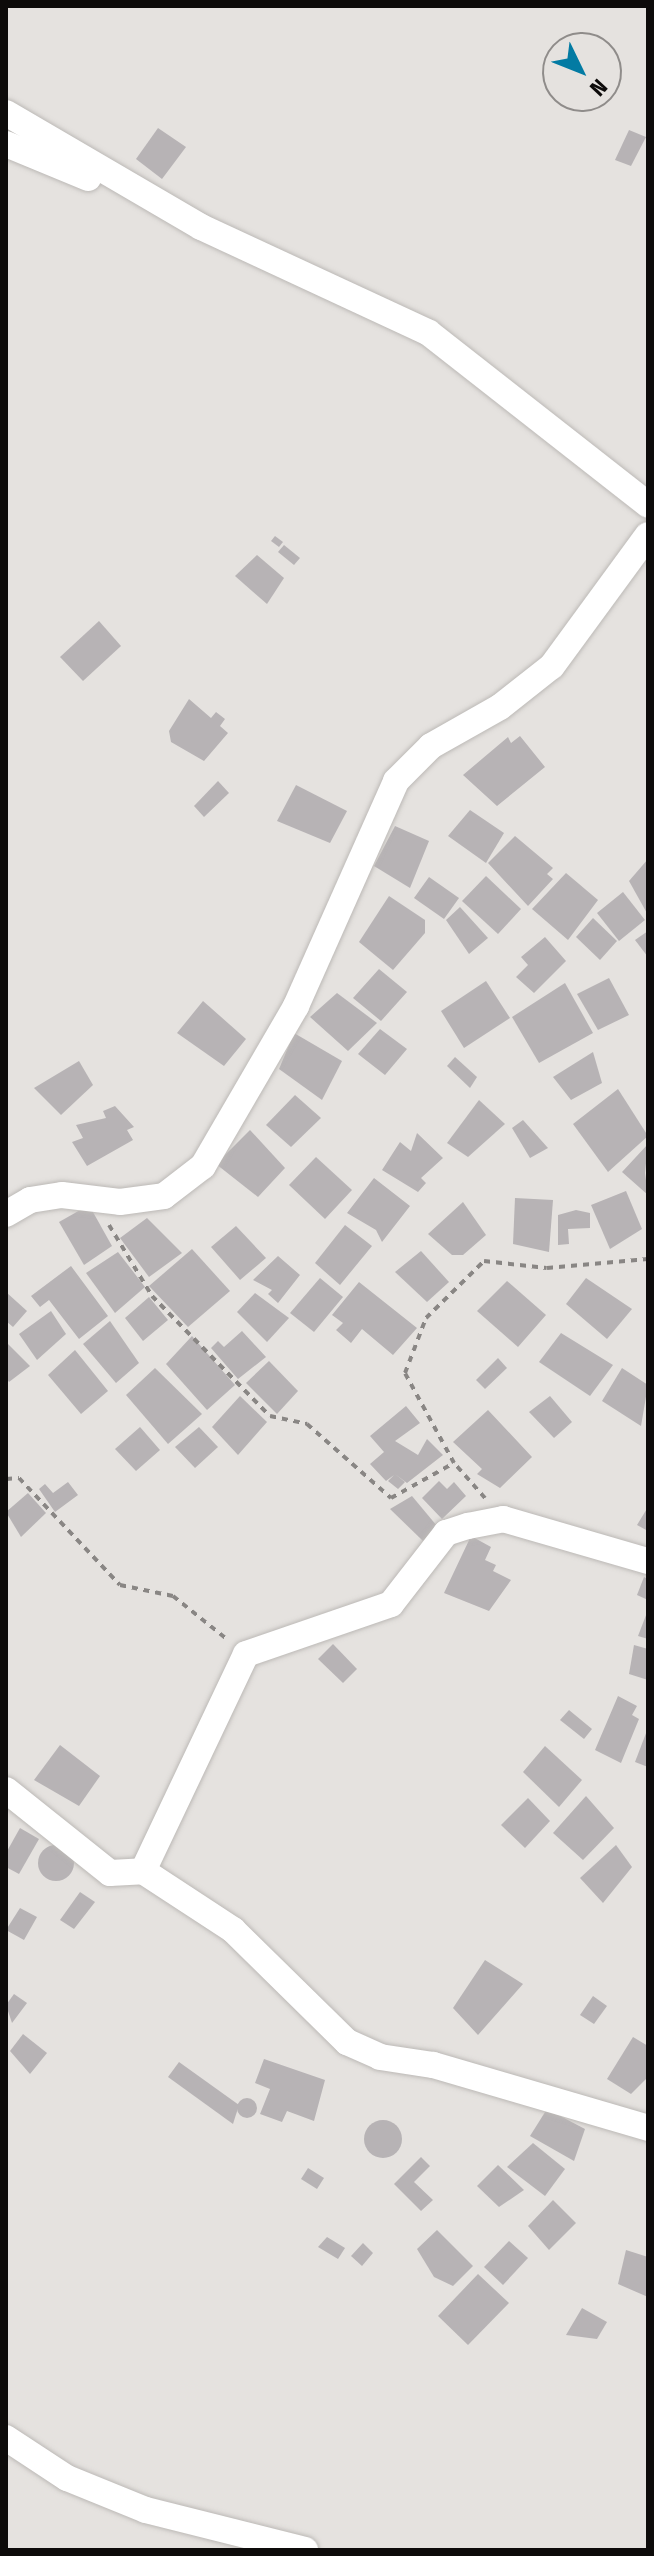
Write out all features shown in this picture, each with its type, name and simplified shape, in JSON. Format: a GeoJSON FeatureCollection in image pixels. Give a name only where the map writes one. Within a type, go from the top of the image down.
{"type":"FeatureCollection","features":[{"type":"Feature","properties":{"kind":"street"},"geometry":{"type":"LineString","coordinates":[[6,113],[161,204]]}},
{"type":"Feature","properties":{"kind":"street"},"geometry":{"type":"LineString","coordinates":[[6,144],[161,204],[429,333],[648,505]]}},
{"type":"Feature","properties":{"kind":"street"},"geometry":{"type":"LineString","coordinates":[[6,1214],[30,1200],[164,1196],[203,1166],[296,1006],[396,781],[431,746],[500,707],[552,666],[648,535]]}},
{"type":"Feature","properties":{"kind":"street"},"geometry":{"type":"LineString","coordinates":[[143,1871],[246,1654],[391,1604],[446,1533],[503,1519],[648,1561]]}},
{"type":"Feature","properties":{"kind":"street"},"geometry":{"type":"LineString","coordinates":[[6,1790],[110,1873],[143,1871],[233,1930],[347,2042],[380,2057],[433,2065],[648,2128]]}},
{"type":"Feature","properties":{"kind":"street"},"geometry":{"type":"LineString","coordinates":[[6,2438],[67,2478],[146,2510],[305,2550]]}},
{"type":"Feature","properties":{"kind":"path"},"geometry":{"type":"LineString","coordinates":[[95,1199],[152,1296],[270,1416],[307,1424],[391,1498],[454,1463]]}},
{"type":"Feature","properties":{"kind":"path"},"geometry":{"type":"LineString","coordinates":[[503,1519],[454,1463],[405,1373],[426,1318],[484,1261],[547,1268],[648,1259]]}},
{"type":"Feature","properties":{"kind":"path"},"geometry":{"type":"LineString","coordinates":[[6,1479],[19,1478],[120,1585],[173,1596],[246,1654]]}},
{"type":"Feature","properties":{"kind":"building"},"geometry":{"type":"Polygon","coordinates":[[[158,128],[186,147],[162,179],[136,159],[158,128]]]}},
{"type":"Feature","properties":{"kind":"building"},"geometry":{"type":"Polygon","coordinates":[[[629,130],[646,137],[631,166],[615,160],[629,130]]]}},
{"type":"Feature","properties":{"kind":"building"},"geometry":{"type":"Polygon","coordinates":[[[275,536],[283,542],[279,547],[271,541],[275,536]]]}},
{"type":"Feature","properties":{"kind":"building"},"geometry":{"type":"Polygon","coordinates":[[[284,545],[300,558],[294,565],[278,552],[284,545]]]}},
{"type":"Feature","properties":{"kind":"building"},"geometry":{"type":"Polygon","coordinates":[[[257,555],[284,578],[267,604],[235,576],[257,555]]]}},
{"type":"Feature","properties":{"kind":"building"},"geometry":{"type":"Polygon","coordinates":[[[99,621],[121,646],[83,681],[60,657],[99,621]]]}},
{"type":"Feature","properties":{"kind":"building"},"geometry":{"type":"Polygon","coordinates":[[[189,699],[211,718],[216,712],[225,719],[220,726],[228,733],[204,761],[171,742],[169,731],[189,699]]]}},
{"type":"Feature","properties":{"kind":"building"},"geometry":{"type":"Polygon","coordinates":[[[520,736],[545,767],[497,806],[463,775],[508,737],[511,743],[520,736]]]}},
{"type":"Feature","properties":{"kind":"building"},"geometry":{"type":"Polygon","coordinates":[[[218,781],[229,793],[204,817],[194,806],[218,781]]]}},
{"type":"Feature","properties":{"kind":"building"},"geometry":{"type":"Polygon","coordinates":[[[296,785],[347,811],[330,843],[277,821],[296,785]]]}},
{"type":"Feature","properties":{"kind":"building"},"geometry":{"type":"Polygon","coordinates":[[[470,810],[504,833],[486,863],[448,836],[470,810]]]}},
{"type":"Feature","properties":{"kind":"building"},"geometry":{"type":"Polygon","coordinates":[[[395,826],[429,841],[410,888],[374,866],[395,826]]]}},
{"type":"Feature","properties":{"kind":"building"},"geometry":{"type":"Polygon","coordinates":[[[515,836],[553,868],[547,874],[553,879],[528,906],[488,863],[515,836]]]}},
{"type":"Feature","properties":{"kind":"building"},"geometry":{"type":"Polygon","coordinates":[[[648,859],[648,915],[629,881],[648,859]]]}},
{"type":"Feature","properties":{"kind":"building"},"geometry":{"type":"Polygon","coordinates":[[[566,873],[598,900],[568,940],[532,909],[566,873]]]}},
{"type":"Feature","properties":{"kind":"building"},"geometry":{"type":"Polygon","coordinates":[[[486,876],[521,909],[498,934],[462,901],[486,876]]]}},
{"type":"Feature","properties":{"kind":"building"},"geometry":{"type":"Polygon","coordinates":[[[429,877],[459,898],[444,919],[414,898],[429,877]]]}},
{"type":"Feature","properties":{"kind":"building"},"geometry":{"type":"Polygon","coordinates":[[[623,892],[645,920],[619,941],[597,913],[623,892]]]}},
{"type":"Feature","properties":{"kind":"building"},"geometry":{"type":"Polygon","coordinates":[[[389,896],[425,920],[425,933],[393,970],[359,942],[389,896]]]}},
{"type":"Feature","properties":{"kind":"building"},"geometry":{"type":"Polygon","coordinates":[[[460,907],[488,938],[469,954],[446,920],[460,907]]]}},
{"type":"Feature","properties":{"kind":"building"},"geometry":{"type":"Polygon","coordinates":[[[593,918],[617,941],[600,960],[576,937],[593,918]]]}},
{"type":"Feature","properties":{"kind":"building"},"geometry":{"type":"Polygon","coordinates":[[[648,931],[648,957],[635,940],[648,931]]]}},
{"type":"Feature","properties":{"kind":"building"},"geometry":{"type":"Polygon","coordinates":[[[545,937],[566,961],[534,993],[516,977],[528,965],[521,957],[545,937]]]}},
{"type":"Feature","properties":{"kind":"building"},"geometry":{"type":"Polygon","coordinates":[[[379,969],[407,992],[381,1021],[353,998],[379,969]]]}},
{"type":"Feature","properties":{"kind":"building"},"geometry":{"type":"Polygon","coordinates":[[[609,978],[629,1015],[598,1030],[577,994],[609,978]]]}},
{"type":"Feature","properties":{"kind":"building"},"geometry":{"type":"Polygon","coordinates":[[[486,981],[510,1018],[464,1048],[441,1011],[486,981]]]}},
{"type":"Feature","properties":{"kind":"building"},"geometry":{"type":"Polygon","coordinates":[[[565,983],[593,1033],[539,1063],[512,1017],[565,983]]]}},
{"type":"Feature","properties":{"kind":"building"},"geometry":{"type":"Polygon","coordinates":[[[337,993],[377,1023],[348,1051],[310,1017],[337,993]]]}},
{"type":"Feature","properties":{"kind":"building"},"geometry":{"type":"Polygon","coordinates":[[[203,1001],[246,1039],[224,1066],[177,1033],[203,1001]]]}},
{"type":"Feature","properties":{"kind":"building"},"geometry":{"type":"Polygon","coordinates":[[[380,1029],[407,1049],[385,1075],[358,1054],[380,1029]]]}},
{"type":"Feature","properties":{"kind":"building"},"geometry":{"type":"Polygon","coordinates":[[[294,1033],[342,1061],[322,1100],[279,1069],[294,1033]]]}},
{"type":"Feature","properties":{"kind":"building"},"geometry":{"type":"Polygon","coordinates":[[[593,1052],[602,1083],[571,1100],[553,1077],[593,1052]]]}},
{"type":"Feature","properties":{"kind":"building"},"geometry":{"type":"Polygon","coordinates":[[[455,1057],[477,1077],[470,1088],[447,1066],[455,1057]]]}},
{"type":"Feature","properties":{"kind":"building"},"geometry":{"type":"Polygon","coordinates":[[[79,1061],[93,1085],[61,1115],[34,1088],[79,1061]]]}},
{"type":"Feature","properties":{"kind":"building"},"geometry":{"type":"Polygon","coordinates":[[[618,1089],[648,1136],[608,1172],[573,1124],[618,1089]]]}},
{"type":"Feature","properties":{"kind":"building"},"geometry":{"type":"Polygon","coordinates":[[[295,1095],[321,1118],[291,1147],[266,1125],[295,1095]]]}},
{"type":"Feature","properties":{"kind":"building"},"geometry":{"type":"Polygon","coordinates":[[[479,1100],[505,1124],[468,1157],[447,1143],[479,1100]]]}},
{"type":"Feature","properties":{"kind":"building"},"geometry":{"type":"Polygon","coordinates":[[[115,1106],[134,1127],[127,1130],[133,1140],[87,1166],[72,1142],[83,1138],[76,1125],[106,1118],[103,1111],[115,1106]]]}},
{"type":"Feature","properties":{"kind":"building"},"geometry":{"type":"Polygon","coordinates":[[[523,1120],[548,1148],[530,1158],[512,1128],[523,1120]]]}},
{"type":"Feature","properties":{"kind":"building"},"geometry":{"type":"Polygon","coordinates":[[[250,1130],[285,1168],[258,1197],[216,1164],[250,1130]]]}},
{"type":"Feature","properties":{"kind":"building"},"geometry":{"type":"Polygon","coordinates":[[[417,1133],[443,1158],[421,1178],[426,1183],[418,1192],[382,1170],[400,1142],[411,1151],[417,1133]]]}},
{"type":"Feature","properties":{"kind":"building"},"geometry":{"type":"Polygon","coordinates":[[[648,1144],[645,1173],[648,1195],[622,1172],[648,1144]]]}},
{"type":"Feature","properties":{"kind":"building"},"geometry":{"type":"Polygon","coordinates":[[[316,1157],[352,1190],[325,1219],[289,1185],[316,1157]]]}},
{"type":"Feature","properties":{"kind":"building"},"geometry":{"type":"Polygon","coordinates":[[[374,1178],[410,1206],[382,1242],[376,1230],[347,1213],[374,1178]]]}},
{"type":"Feature","properties":{"kind":"building"},"geometry":{"type":"Polygon","coordinates":[[[626,1191],[642,1229],[610,1249],[591,1205],[626,1191]]]}},
{"type":"Feature","properties":{"kind":"building"},"geometry":{"type":"Polygon","coordinates":[[[515,1198],[553,1200],[549,1252],[513,1244],[515,1198]]]}},
{"type":"Feature","properties":{"kind":"building"},"geometry":{"type":"Polygon","coordinates":[[[463,1202],[486,1235],[463,1255],[452,1255],[428,1234],[463,1202]]]}},
{"type":"Feature","properties":{"kind":"building"},"geometry":{"type":"Polygon","coordinates":[[[89,1205],[112,1246],[84,1265],[59,1222],[89,1205]]]}},
{"type":"Feature","properties":{"kind":"building"},"geometry":{"type":"Polygon","coordinates":[[[576,1210],[590,1213],[590,1228],[568,1229],[569,1244],[558,1245],[558,1215],[576,1210]]]}},
{"type":"Feature","properties":{"kind":"building"},"geometry":{"type":"Polygon","coordinates":[[[147,1218],[182,1253],[149,1277],[120,1238],[147,1218]]]}},
{"type":"Feature","properties":{"kind":"building"},"geometry":{"type":"Polygon","coordinates":[[[345,1225],[372,1246],[340,1285],[315,1263],[345,1225]]]}},
{"type":"Feature","properties":{"kind":"building"},"geometry":{"type":"Polygon","coordinates":[[[236,1226],[266,1258],[240,1280],[211,1247],[236,1226]]]}},
{"type":"Feature","properties":{"kind":"building"},"geometry":{"type":"Polygon","coordinates":[[[192,1249],[230,1291],[188,1327],[149,1286],[192,1249]]]}},
{"type":"Feature","properties":{"kind":"building"},"geometry":{"type":"Polygon","coordinates":[[[421,1251],[449,1282],[427,1302],[395,1272],[421,1251]]]}},
{"type":"Feature","properties":{"kind":"building"},"geometry":{"type":"Polygon","coordinates":[[[118,1252],[145,1287],[115,1313],[86,1273],[118,1252]]]}},
{"type":"Feature","properties":{"kind":"building"},"geometry":{"type":"Polygon","coordinates":[[[278,1256],[300,1275],[278,1303],[268,1294],[272,1290],[253,1280],[278,1256]]]}},
{"type":"Feature","properties":{"kind":"building"},"geometry":{"type":"Polygon","coordinates":[[[71,1266],[108,1316],[79,1339],[49,1300],[40,1307],[31,1296],[71,1266]]]}},
{"type":"Feature","properties":{"kind":"building"},"geometry":{"type":"Polygon","coordinates":[[[320,1278],[343,1297],[314,1332],[290,1313],[320,1278]]]}},
{"type":"Feature","properties":{"kind":"building"},"geometry":{"type":"Polygon","coordinates":[[[586,1278],[632,1309],[607,1339],[566,1304],[586,1278]]]}},
{"type":"Feature","properties":{"kind":"building"},"geometry":{"type":"Polygon","coordinates":[[[507,1281],[546,1315],[518,1347],[477,1311],[507,1281]]]}},
{"type":"Feature","properties":{"kind":"building"},"geometry":{"type":"Polygon","coordinates":[[[359,1282],[417,1328],[393,1355],[362,1329],[351,1343],[336,1330],[343,1323],[332,1315],[359,1282]]]}},
{"type":"Feature","properties":{"kind":"building"},"geometry":{"type":"Polygon","coordinates":[[[6,1292],[27,1311],[13,1327],[6,1321],[6,1292]]]}},
{"type":"Feature","properties":{"kind":"building"},"geometry":{"type":"Polygon","coordinates":[[[255,1293],[289,1318],[267,1342],[237,1312],[255,1293]]]}},
{"type":"Feature","properties":{"kind":"building"},"geometry":{"type":"Polygon","coordinates":[[[149,1297],[168,1320],[143,1341],[125,1318],[149,1297]]]}},
{"type":"Feature","properties":{"kind":"building"},"geometry":{"type":"Polygon","coordinates":[[[51,1311],[66,1334],[37,1360],[19,1334],[51,1311]]]}},
{"type":"Feature","properties":{"kind":"building"},"geometry":{"type":"Polygon","coordinates":[[[110,1321],[139,1363],[116,1383],[83,1344],[110,1321]]]}},
{"type":"Feature","properties":{"kind":"building"},"geometry":{"type":"Polygon","coordinates":[[[242,1331],[266,1357],[238,1379],[211,1348],[218,1341],[224,1347],[242,1331]]]}},
{"type":"Feature","properties":{"kind":"building"},"geometry":{"type":"Polygon","coordinates":[[[561,1333],[613,1365],[590,1396],[539,1362],[561,1333]]]}},
{"type":"Feature","properties":{"kind":"building"},"geometry":{"type":"Polygon","coordinates":[[[192,1336],[235,1385],[207,1410],[166,1364],[192,1336]]]}},
{"type":"Feature","properties":{"kind":"building"},"geometry":{"type":"Polygon","coordinates":[[[6,1342],[30,1366],[9,1382],[6,1378],[6,1342]]]}},
{"type":"Feature","properties":{"kind":"building"},"geometry":{"type":"Polygon","coordinates":[[[75,1350],[108,1391],[81,1414],[48,1375],[75,1350]]]}},
{"type":"Feature","properties":{"kind":"building"},"geometry":{"type":"Polygon","coordinates":[[[498,1358],[507,1368],[485,1389],[476,1380],[498,1358]]]}},
{"type":"Feature","properties":{"kind":"building"},"geometry":{"type":"Polygon","coordinates":[[[269,1361],[298,1391],[277,1414],[246,1383],[269,1361]]]}},
{"type":"Feature","properties":{"kind":"building"},"geometry":{"type":"Polygon","coordinates":[[[155,1368],[202,1414],[168,1444],[126,1395],[155,1368]]]}},
{"type":"Feature","properties":{"kind":"building"},"geometry":{"type":"Polygon","coordinates":[[[622,1368],[648,1385],[641,1426],[602,1401],[622,1368]]]}},
{"type":"Feature","properties":{"kind":"building"},"geometry":{"type":"Polygon","coordinates":[[[240,1396],[267,1422],[238,1455],[212,1427],[240,1396]]]}},
{"type":"Feature","properties":{"kind":"building"},"geometry":{"type":"Polygon","coordinates":[[[550,1396],[572,1422],[554,1438],[529,1412],[550,1396]]]}},
{"type":"Feature","properties":{"kind":"building"},"geometry":{"type":"Polygon","coordinates":[[[406,1406],[420,1423],[395,1441],[418,1455],[427,1439],[443,1455],[407,1483],[395,1474],[405,1482],[398,1489],[388,1481],[394,1475],[386,1481],[370,1464],[384,1452],[370,1436],[406,1406]]]}},
{"type":"Feature","properties":{"kind":"building"},"geometry":{"type":"Polygon","coordinates":[[[488,1410],[532,1457],[500,1488],[477,1474],[482,1469],[453,1442],[488,1410]]]}},
{"type":"Feature","properties":{"kind":"building"},"geometry":{"type":"Polygon","coordinates":[[[140,1427],[160,1450],[136,1471],[115,1449],[140,1427]]]}},
{"type":"Feature","properties":{"kind":"building"},"geometry":{"type":"Polygon","coordinates":[[[199,1427],[218,1447],[195,1468],[175,1447],[199,1427]]]}},
{"type":"Feature","properties":{"kind":"building"},"geometry":{"type":"Polygon","coordinates":[[[439,1481],[447,1489],[454,1482],[466,1496],[442,1519],[422,1498],[439,1481]]]}},
{"type":"Feature","properties":{"kind":"building"},"geometry":{"type":"Polygon","coordinates":[[[68,1482],[78,1495],[55,1512],[39,1489],[45,1484],[53,1493],[68,1482]]]}},
{"type":"Feature","properties":{"kind":"building"},"geometry":{"type":"Polygon","coordinates":[[[28,1493],[46,1513],[21,1537],[6,1512],[28,1493]]]}},
{"type":"Feature","properties":{"kind":"building"},"geometry":{"type":"Polygon","coordinates":[[[412,1496],[437,1526],[423,1541],[390,1509],[412,1496]]]}},
{"type":"Feature","properties":{"kind":"building"},"geometry":{"type":"Polygon","coordinates":[[[648,1507],[648,1531],[637,1525],[648,1507]]]}},
{"type":"Feature","properties":{"kind":"building"},"geometry":{"type":"Polygon","coordinates":[[[471,1536],[491,1547],[485,1560],[496,1565],[493,1571],[511,1580],[489,1611],[444,1593],[471,1536]]]}},
{"type":"Feature","properties":{"kind":"building"},"geometry":{"type":"Polygon","coordinates":[[[644,1577],[648,1579],[648,1600],[637,1595],[644,1577]]]}},
{"type":"Feature","properties":{"kind":"building"},"geometry":{"type":"Polygon","coordinates":[[[648,1610],[648,1639],[638,1636],[648,1610]]]}},
{"type":"Feature","properties":{"kind":"building"},"geometry":{"type":"Polygon","coordinates":[[[333,1644],[357,1669],[343,1683],[318,1659],[333,1644]]]}},
{"type":"Feature","properties":{"kind":"building"},"geometry":{"type":"Polygon","coordinates":[[[634,1645],[648,1649],[648,1680],[629,1674],[634,1645]]]}},
{"type":"Feature","properties":{"kind":"building"},"geometry":{"type":"Polygon","coordinates":[[[618,1696],[637,1706],[632,1715],[639,1719],[621,1763],[595,1750],[618,1696]]]}},
{"type":"Feature","properties":{"kind":"building"},"geometry":{"type":"Polygon","coordinates":[[[569,1710],[592,1729],[584,1739],[560,1720],[569,1710]]]}},
{"type":"Feature","properties":{"kind":"building"},"geometry":{"type":"Polygon","coordinates":[[[648,1728],[648,1767],[635,1762],[648,1728]]]}},
{"type":"Feature","properties":{"kind":"building"},"geometry":{"type":"Polygon","coordinates":[[[60,1745],[100,1776],[79,1806],[34,1780],[60,1745]]]}},
{"type":"Feature","properties":{"kind":"building"},"geometry":{"type":"Polygon","coordinates":[[[545,1746],[582,1780],[559,1807],[523,1772],[545,1746]]]}},
{"type":"Feature","properties":{"kind":"building"},"geometry":{"type":"Polygon","coordinates":[[[586,1796],[614,1828],[583,1860],[553,1833],[586,1796]]]}},
{"type":"Feature","properties":{"kind":"building"},"geometry":{"type":"Polygon","coordinates":[[[528,1798],[550,1821],[525,1848],[501,1825],[528,1798]]]}},
{"type":"Feature","properties":{"kind":"building"},"geometry":{"type":"Polygon","coordinates":[[[20,1828],[39,1839],[19,1874],[6,1867],[6,1853],[20,1828]]]}},
{"type":"Feature","properties":{"kind":"building"},"geometry":{"type":"Polygon","coordinates":[[[56,1845],[69,1850],[74,1863],[69,1876],[56,1881],[43,1876],[38,1863],[43,1850],[56,1845]]]}},
{"type":"Feature","properties":{"kind":"building"},"geometry":{"type":"Polygon","coordinates":[[[616,1845],[632,1867],[603,1903],[580,1878],[616,1845]]]}},
{"type":"Feature","properties":{"kind":"building"},"geometry":{"type":"Polygon","coordinates":[[[80,1892],[95,1902],[74,1929],[60,1920],[80,1892]]]}},
{"type":"Feature","properties":{"kind":"building"},"geometry":{"type":"Polygon","coordinates":[[[20,1908],[37,1917],[24,1940],[6,1930],[20,1908]]]}},
{"type":"Feature","properties":{"kind":"building"},"geometry":{"type":"Polygon","coordinates":[[[485,1960],[523,1984],[478,2035],[453,2008],[485,1960]]]}},
{"type":"Feature","properties":{"kind":"building"},"geometry":{"type":"Polygon","coordinates":[[[14,1994],[27,2003],[12,2023],[6,2005],[14,1994]]]}},
{"type":"Feature","properties":{"kind":"building"},"geometry":{"type":"Polygon","coordinates":[[[593,1996],[607,2006],[594,2024],[580,2015],[593,1996]]]}},
{"type":"Feature","properties":{"kind":"building"},"geometry":{"type":"Polygon","coordinates":[[[23,2034],[47,2053],[30,2074],[10,2051],[23,2034]]]}},
{"type":"Feature","properties":{"kind":"building"},"geometry":{"type":"Polygon","coordinates":[[[633,2037],[648,2046],[648,2077],[631,2094],[607,2079],[633,2037]]]}},
{"type":"Feature","properties":{"kind":"building"},"geometry":{"type":"Polygon","coordinates":[[[264,2059],[325,2080],[314,2121],[287,2111],[282,2122],[260,2114],[270,2089],[255,2083],[264,2059]]]}},
{"type":"Feature","properties":{"kind":"building"},"geometry":{"type":"Polygon","coordinates":[[[179,2062],[239,2105],[233,2124],[168,2077],[179,2062]]]}},
{"type":"Feature","properties":{"kind":"building"},"geometry":{"type":"Polygon","coordinates":[[[247,2098],[254,2101],[257,2108],[254,2115],[247,2118],[240,2115],[237,2108],[240,2101],[247,2098]]]}},
{"type":"Feature","properties":{"kind":"building"},"geometry":{"type":"Polygon","coordinates":[[[547,2109],[585,2129],[574,2161],[530,2136],[547,2109]]]}},
{"type":"Feature","properties":{"kind":"building"},"geometry":{"type":"Polygon","coordinates":[[[383,2120],[396,2126],[402,2139],[396,2152],[383,2158],[370,2152],[364,2139],[370,2126],[383,2120]]]}},
{"type":"Feature","properties":{"kind":"building"},"geometry":{"type":"Polygon","coordinates":[[[533,2143],[565,2169],[545,2196],[507,2167],[533,2143]]]}},
{"type":"Feature","properties":{"kind":"building"},"geometry":{"type":"Polygon","coordinates":[[[421,2157],[430,2166],[414,2182],[433,2200],[421,2211],[394,2184],[421,2157]]]}},
{"type":"Feature","properties":{"kind":"building"},"geometry":{"type":"Polygon","coordinates":[[[498,2165],[524,2190],[499,2207],[477,2186],[498,2165]]]}},
{"type":"Feature","properties":{"kind":"building"},"geometry":{"type":"Polygon","coordinates":[[[308,2168],[324,2178],[317,2189],[301,2179],[308,2168]]]}},
{"type":"Feature","properties":{"kind":"building"},"geometry":{"type":"Polygon","coordinates":[[[553,2200],[576,2223],[549,2250],[528,2226],[553,2200]]]}},
{"type":"Feature","properties":{"kind":"building"},"geometry":{"type":"Polygon","coordinates":[[[437,2230],[473,2266],[453,2286],[434,2277],[417,2249],[437,2230]]]}},
{"type":"Feature","properties":{"kind":"building"},"geometry":{"type":"Polygon","coordinates":[[[327,2237],[345,2248],[338,2259],[318,2247],[327,2237]]]}},
{"type":"Feature","properties":{"kind":"building"},"geometry":{"type":"Polygon","coordinates":[[[509,2241],[528,2258],[503,2285],[484,2267],[509,2241]]]}},
{"type":"Feature","properties":{"kind":"building"},"geometry":{"type":"Polygon","coordinates":[[[363,2243],[373,2253],[362,2266],[351,2256],[363,2243]]]}},
{"type":"Feature","properties":{"kind":"building"},"geometry":{"type":"Polygon","coordinates":[[[626,2250],[648,2257],[648,2297],[618,2284],[626,2250]]]}},
{"type":"Feature","properties":{"kind":"building"},"geometry":{"type":"Polygon","coordinates":[[[478,2274],[509,2303],[468,2345],[438,2316],[478,2274]]]}},
{"type":"Feature","properties":{"kind":"building"},"geometry":{"type":"Polygon","coordinates":[[[582,2308],[607,2322],[597,2339],[566,2335],[582,2308]]]}}]}
